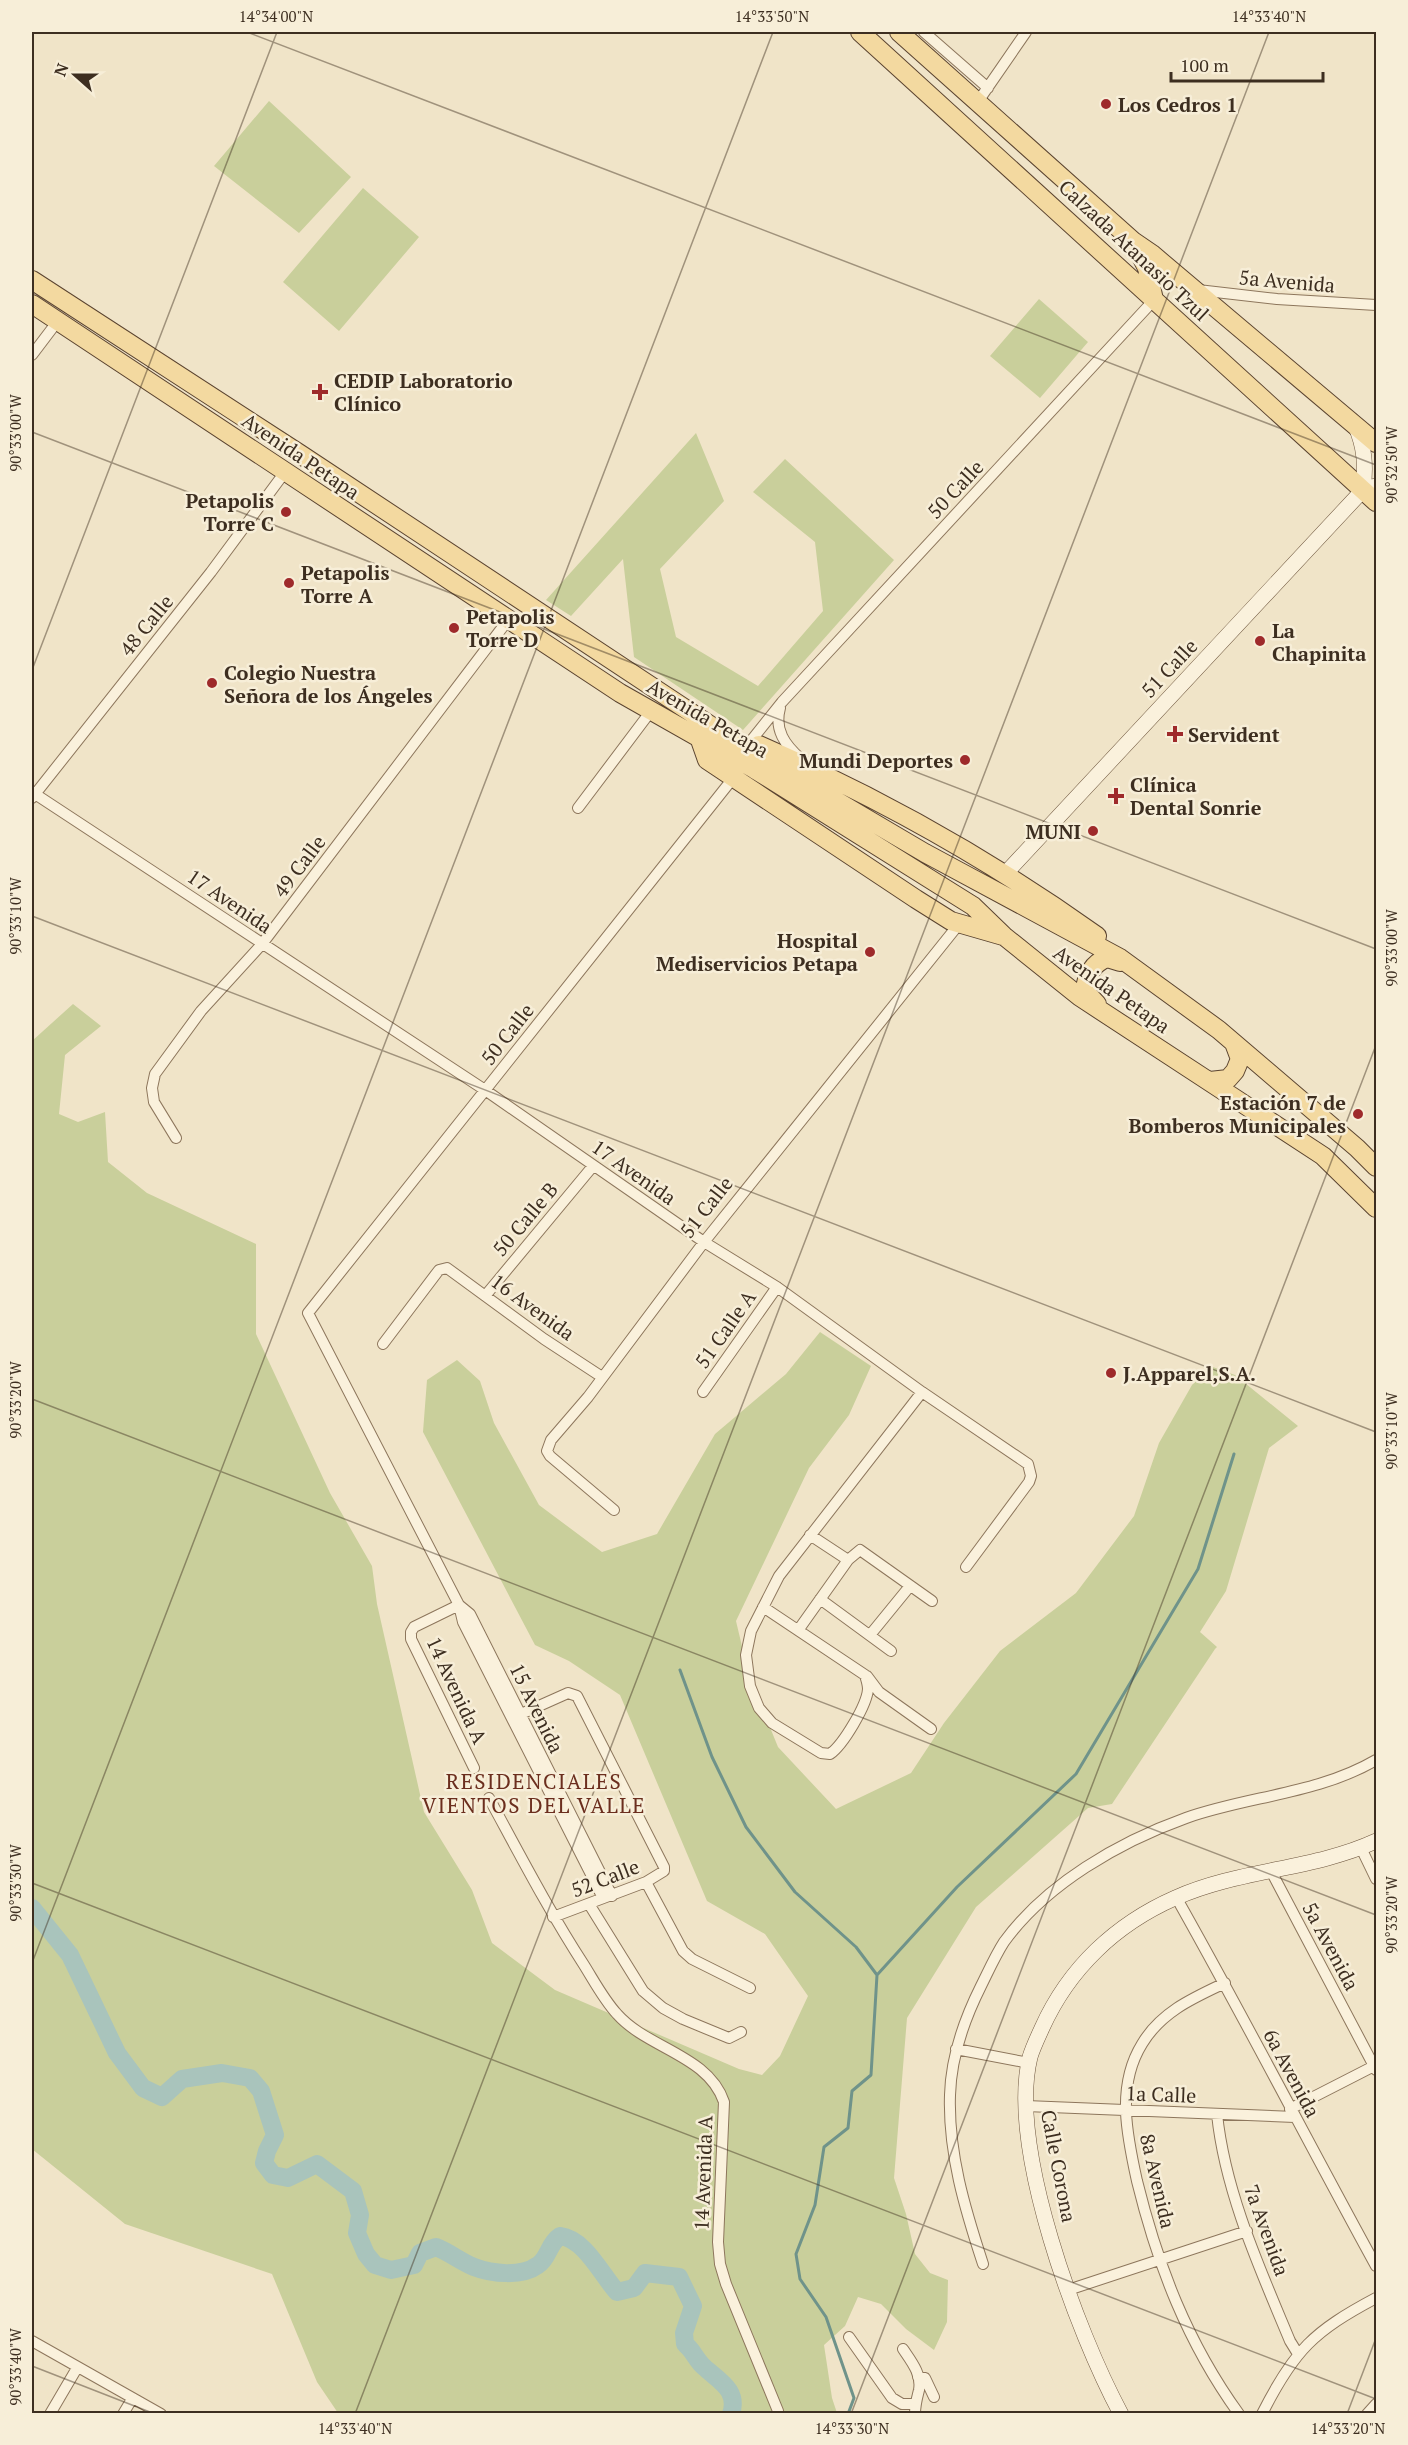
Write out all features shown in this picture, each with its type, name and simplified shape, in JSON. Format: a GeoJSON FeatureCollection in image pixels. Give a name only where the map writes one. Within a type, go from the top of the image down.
{"type":"FeatureCollection","features":[{"type":"Feature","properties":{"kind":"main road","name":"Calzada Atanasio Tzul"},"geometry":{"type":"LineString","coordinates":[[860,32],[1154,300],[1372,493]]}},
{"type":"Feature","properties":{"kind":"main road","name":"Calzada Atanasio Tzul"},"geometry":{"type":"LineString","coordinates":[[899,32],[1133,241],[1152,254],[1377,443]]}},
{"type":"Feature","properties":{"kind":"main road"},"geometry":{"type":"LineString","coordinates":[[1133,241],[1147,268],[1154,300]]}},
{"type":"Feature","properties":{"kind":"main road","name":"Avenida Petapa"},"geometry":{"type":"LineString","coordinates":[[32,280],[300,453],[728,737],[924,853],[1120,958],[1234,1043],[1377,1167]]}},
{"type":"Feature","properties":{"kind":"main road","name":"Avenida Petapa"},"geometry":{"type":"LineString","coordinates":[[32,304],[508,620],[651,711],[754,769],[973,906],[1004,936],[1112,1018],[1305,1143],[1331,1164],[1377,1208]]}},
{"type":"Feature","properties":{"kind":"main road"},"geometry":{"type":"LineString","coordinates":[[285,472],[300,453]]}},
{"type":"Feature","properties":{"kind":"main road"},"geometry":{"type":"LineString","coordinates":[[728,737],[750,742],[971,865],[980,879]]}},
{"type":"Feature","properties":{"kind":"main road"},"geometry":{"type":"LineString","coordinates":[[700,740],[707,760],[916,899],[959,924],[1004,936]]}},
{"type":"Feature","properties":{"kind":"main road"},"geometry":{"type":"LineString","coordinates":[[700,740],[748,777],[905,879],[949,905],[965,904]]}},
{"type":"Feature","properties":{"kind":"main road"},"geometry":{"type":"LineString","coordinates":[[750,742],[809,767],[934,832],[1054,905],[1111,946],[1120,958]]}},
{"type":"Feature","properties":{"kind":"main road"},"geometry":{"type":"LineString","coordinates":[[1112,1018],[1085,991],[1090,971],[1098,961],[1107,957],[1141,972]]}},
{"type":"Feature","properties":{"kind":"main road"},"geometry":{"type":"LineString","coordinates":[[1210,1081],[1228,1079],[1235,1071],[1240,1059],[1234,1043]]}},
{"type":"Feature","properties":{"kind":"street"},"geometry":{"type":"LineString","coordinates":[[924,32],[988,88]]}},
{"type":"Feature","properties":{"kind":"street"},"geometry":{"type":"LineString","coordinates":[[977,103],[1026,32]]}},
{"type":"Feature","properties":{"kind":"street","name":"5a Avenida"},"geometry":{"type":"LineString","coordinates":[[1194,290],[1288,300],[1377,305]]}},
{"type":"Feature","properties":{"kind":"street","name":"50 Calle"},"geometry":{"type":"LineString","coordinates":[[750,742],[782,702],[1154,300]]}},
{"type":"Feature","properties":{"kind":"street"},"geometry":{"type":"LineString","coordinates":[[32,355],[57,322]]}},
{"type":"Feature","properties":{"kind":"street"},"geometry":{"type":"LineString","coordinates":[[1354,423],[1364,452],[1365,468],[1372,493]]}},
{"type":"Feature","properties":{"kind":"street","name":"48 Calle"},"geometry":{"type":"LineString","coordinates":[[33,794],[211,572],[285,472]]}},
{"type":"Feature","properties":{"kind":"street","name":"51 Calle"},"geometry":{"type":"LineString","coordinates":[[1005,874],[1372,493]]}},
{"type":"Feature","properties":{"kind":"street","name":"49 Calle"},"geometry":{"type":"LineString","coordinates":[[176,1138],[154,1102],[152,1088],[155,1074],[201,1011],[262,944],[508,620]]}},
{"type":"Feature","properties":{"kind":"street"},"geometry":{"type":"LineString","coordinates":[[782,702],[777,721],[779,732],[793,752],[809,767]]}},
{"type":"Feature","properties":{"kind":"street"},"geometry":{"type":"LineString","coordinates":[[578,808],[651,711]]}},
{"type":"Feature","properties":{"kind":"street","name":"50 Calle"},"geometry":{"type":"LineString","coordinates":[[308,1312],[734,777]]}},
{"type":"Feature","properties":{"kind":"street","name":"17 Avenida"},"geometry":{"type":"LineString","coordinates":[[33,794],[485,1090],[704,1242],[777,1287],[922,1392],[1028,1464],[1029,1482],[966,1567]]}},
{"type":"Feature","properties":{"kind":"street","name":"51 Calle"},"geometry":{"type":"LineString","coordinates":[[614,1510],[547,1451],[551,1440],[602,1377],[704,1242],[959,924]]}},
{"type":"Feature","properties":{"kind":"street","name":"50 Calle B"},"geometry":{"type":"LineString","coordinates":[[485,1296],[593,1166]]}},
{"type":"Feature","properties":{"kind":"street","name":"16 Avenida"},"geometry":{"type":"LineString","coordinates":[[383,1344],[443,1268],[447,1268],[544,1340],[602,1377]]}},
{"type":"Feature","properties":{"kind":"street","name":"51 Calle A"},"geometry":{"type":"LineString","coordinates":[[703,1392],[777,1287]]}},
{"type":"Feature","properties":{"kind":"street","name":"15 Avenida"},"geometry":{"type":"LineString","coordinates":[[308,1312],[459,1605],[470,1614],[516,1716],[607,1897]]}},
{"type":"Feature","properties":{"kind":"street"},"geometry":{"type":"LineString","coordinates":[[865,1675],[868,1690],[865,1699],[842,1741],[833,1753],[827,1755],[772,1723],[759,1708],[750,1686],[746,1655],[751,1631],[779,1576],[922,1392]]}},
{"type":"Feature","properties":{"kind":"street"},"geometry":{"type":"LineString","coordinates":[[810,1535],[848,1560]]}},
{"type":"Feature","properties":{"kind":"street"},"geometry":{"type":"LineString","coordinates":[[799,1629],[848,1560],[860,1550],[932,1602]]}},
{"type":"Feature","properties":{"kind":"street"},"geometry":{"type":"LineString","coordinates":[[870,1635],[910,1586]]}},
{"type":"Feature","properties":{"kind":"street"},"geometry":{"type":"LineString","coordinates":[[820,1599],[891,1651]]}},
{"type":"Feature","properties":{"kind":"street","name":"14 Avenida A"},"geometry":{"type":"LineString","coordinates":[[459,1605],[414,1627],[411,1639],[474,1768]]}},
{"type":"Feature","properties":{"kind":"street"},"geometry":{"type":"LineString","coordinates":[[764,1607],[872,1680],[879,1692],[931,1729]]}},
{"type":"Feature","properties":{"kind":"street","name":"52 Calle"},"geometry":{"type":"LineString","coordinates":[[516,1716],[568,1693],[578,1696],[664,1867],[660,1875],[646,1882],[553,1917]]}},
{"type":"Feature","properties":{"kind":"street"},"geometry":{"type":"LineString","coordinates":[[983,2264],[964,2205],[954,2153],[950,2095],[956,2049],[969,2009],[1004,1943],[1033,1910],[1066,1880],[1103,1856],[1186,1818],[1326,1782],[1377,1760]]}},
{"type":"Feature","properties":{"kind":"street","name":"14 Avenida A"},"geometry":{"type":"LineString","coordinates":[[489,1798],[553,1917],[615,2013],[632,2029],[704,2070],[719,2089],[724,2102],[718,2242],[720,2264],[778,2411]]}},
{"type":"Feature","properties":{"kind":"street","name":"Calle Corona"},"geometry":{"type":"LineString","coordinates":[[1121,2414],[1101,2375],[1068,2290],[1035,2178],[1026,2106],[1029,2063],[1035,2045],[1055,2002],[1085,1961],[1122,1928],[1144,1914],[1176,1897],[1210,1886],[1361,1848],[1377,1841]]}},
{"type":"Feature","properties":{"kind":"street"},"geometry":{"type":"LineString","coordinates":[[1361,1848],[1377,1879]]}},
{"type":"Feature","properties":{"kind":"street","name":"5a Avenida"},"geometry":{"type":"LineString","coordinates":[[1271,1871],[1376,2067]]}},
{"type":"Feature","properties":{"kind":"street"},"geometry":{"type":"LineString","coordinates":[[646,1882],[683,1952],[692,1959],[750,1988]]}},
{"type":"Feature","properties":{"kind":"street","name":"6a Avenida"},"geometry":{"type":"LineString","coordinates":[[1176,1897],[1225,1983],[1292,2113],[1377,2266]]}},
{"type":"Feature","properties":{"kind":"street"},"geometry":{"type":"LineString","coordinates":[[588,1904],[643,1991],[656,2002],[682,2019],[729,2038],[741,2032]]}},
{"type":"Feature","properties":{"kind":"street","name":"8a Avenida"},"geometry":{"type":"LineString","coordinates":[[1225,1983],[1186,2001],[1154,2027],[1141,2044],[1132,2064],[1126,2086],[1125,2111],[1132,2159],[1158,2259],[1197,2348],[1239,2414]]}},
{"type":"Feature","properties":{"kind":"street"},"geometry":{"type":"LineString","coordinates":[[956,2049],[1029,2063]]}},
{"type":"Feature","properties":{"kind":"street","name":"1a Calle"},"geometry":{"type":"LineString","coordinates":[[1026,2106],[1217,2114],[1292,2113],[1376,2067]]}},
{"type":"Feature","properties":{"kind":"street","name":"7a Avenida"},"geometry":{"type":"LineString","coordinates":[[1217,2114],[1229,2176],[1247,2231],[1284,2327],[1298,2354]]}},
{"type":"Feature","properties":{"kind":"street"},"geometry":{"type":"LineString","coordinates":[[1068,2290],[1247,2231]]}},
{"type":"Feature","properties":{"kind":"street"},"geometry":{"type":"LineString","coordinates":[[1262,2414],[1278,2380],[1315,2335],[1337,2319],[1377,2298]]}},
{"type":"Feature","properties":{"kind":"street"},"geometry":{"type":"LineString","coordinates":[[849,2337],[892,2398],[915,2409],[919,2390],[918,2372],[903,2349]]}},
{"type":"Feature","properties":{"kind":"street"},"geometry":{"type":"LineString","coordinates":[[32,2341],[161,2414]]}},
{"type":"Feature","properties":{"kind":"street"},"geometry":{"type":"LineString","coordinates":[[50,2414],[77,2368]]}},
{"type":"Feature","properties":{"kind":"street"},"geometry":{"type":"LineString","coordinates":[[918,2378],[925,2378],[934,2397]]}},
{"type":"Feature","properties":{"kind":"street"},"geometry":{"type":"LineString","coordinates":[[123,2414],[132,2399]]}},
{"type":"Feature","properties":{"kind":"street"},"geometry":{"type":"LineString","coordinates":[[1367,2414],[1377,2404]]}},
{"type":"Feature","properties":{"kind":"green space"},"geometry":{"type":"Polygon","coordinates":[[[269,101],[351,177],[299,233],[214,166],[269,101]]]}},
{"type":"Feature","properties":{"kind":"green space"},"geometry":{"type":"Polygon","coordinates":[[[363,188],[419,237],[339,331],[283,282],[363,188]]]}},
{"type":"Feature","properties":{"kind":"green space"},"geometry":{"type":"Polygon","coordinates":[[[1039,299],[1088,342],[1040,398],[990,356],[1039,299]]]}},
{"type":"Feature","properties":{"kind":"green space"},"geometry":{"type":"Polygon","coordinates":[[[696,433],[724,501],[660,569],[676,637],[758,686],[823,611],[815,542],[753,492],[785,459],[894,560],[743,730],[634,657],[623,559],[571,616],[546,600],[696,433]]]}},
{"type":"Feature","properties":{"kind":"green space"},"geometry":{"type":"Polygon","coordinates":[[[73,1004],[101,1026],[65,1055],[59,1114],[78,1122],[105,1112],[108,1162],[147,1193],[256,1244],[256,1334],[330,1493],[372,1566],[377,1604],[424,1812],[472,1890],[492,1943],[555,1990],[739,2069],[762,2075],[780,2056],[808,1996],[765,1934],[707,1901],[620,1695],[569,1661],[535,1645],[423,1432],[427,1380],[457,1360],[480,1381],[494,1423],[539,1505],[602,1552],[657,1534],[715,1434],[786,1374],[820,1332],[871,1366],[849,1415],[809,1468],[736,1621],[749,1676],[778,1747],[836,1809],[911,1773],[944,1723],[1000,1651],[1076,1593],[1134,1516],[1159,1443],[1192,1385],[1210,1366],[1235,1375],[1298,1426],[1269,1448],[1226,1591],[1200,1632],[1217,1647],[1112,1804],[1088,1808],[976,1907],[907,2018],[894,2178],[906,2214],[915,2254],[930,2273],[948,2280],[947,2322],[934,2350],[906,2329],[881,2304],[858,2297],[845,2326],[824,2345],[832,2398],[837,2413],[338,2413],[317,2382],[272,2274],[125,2224],[32,2149],[32,1041],[73,1004]]]}},
{"type":"Feature","properties":{"kind":"waterway"},"geometry":{"type":"LineString","coordinates":[[848,2414],[854,2398],[826,2317],[800,2279],[796,2254],[815,2205],[824,2147],[848,2128],[852,2091],[871,2075],[877,1975],[957,1887],[1076,1774],[1198,1569],[1234,1454]]}},
{"type":"Feature","properties":{"kind":"waterway"},"geometry":{"type":"LineString","coordinates":[[680,1670],[712,1757],[746,1827],[795,1892],[856,1947],[877,1975]]}},
{"type":"Feature","properties":{"kind":"waterway"},"geometry":{"type":"LineString","coordinates":[[32,1908],[70,1955],[117,2053],[143,2088],[162,2097],[182,2079],[222,2073],[250,2078],[261,2091],[275,2135],[264,2163],[273,2175],[288,2178],[317,2164],[353,2191],[360,2215],[357,2233],[366,2254],[375,2265],[391,2270],[414,2265],[420,2253],[436,2247],[481,2269],[498,2273],[515,2273],[531,2269],[542,2262],[560,2236],[577,2243],[585,2250],[617,2292],[634,2288],[645,2273],[679,2277],[693,2306],[684,2333],[685,2344],[701,2364],[730,2392],[733,2406],[731,2414]]}},
{"type":"Feature","properties":{"kind":"place","name":"Los Cedros 1"},"geometry":{"type":"Point","coordinates":[1106,104]}},
{"type":"Feature","properties":{"kind":"place","name":"CEDIP Laboratorio Clínico"},"geometry":{"type":"Point","coordinates":[320,392]}},
{"type":"Feature","properties":{"kind":"place","name":"Petapolis Torre C"},"geometry":{"type":"Point","coordinates":[286,512]}},
{"type":"Feature","properties":{"kind":"place","name":"Petapolis Torre A"},"geometry":{"type":"Point","coordinates":[289,583]}},
{"type":"Feature","properties":{"kind":"place","name":"Petapolis Torre D"},"geometry":{"type":"Point","coordinates":[454,628]}},
{"type":"Feature","properties":{"kind":"place","name":"La Chapinita"},"geometry":{"type":"Point","coordinates":[1260,641]}},
{"type":"Feature","properties":{"kind":"place","name":"Colegio Nuestra Señora de los Ángeles"},"geometry":{"type":"Point","coordinates":[212,683]}},
{"type":"Feature","properties":{"kind":"place","name":"Servident"},"geometry":{"type":"Point","coordinates":[1175,734]}},
{"type":"Feature","properties":{"kind":"place","name":"Mundi Deportes"},"geometry":{"type":"Point","coordinates":[965,760]}},
{"type":"Feature","properties":{"kind":"place","name":"Clínica Dental Sonrie"},"geometry":{"type":"Point","coordinates":[1116,796]}},
{"type":"Feature","properties":{"kind":"place","name":"MUNI"},"geometry":{"type":"Point","coordinates":[1093,831]}},
{"type":"Feature","properties":{"kind":"place","name":"Hospital Mediservicios Petapa"},"geometry":{"type":"Point","coordinates":[870,952]}},
{"type":"Feature","properties":{"kind":"place","name":"Estación 7 de Bomberos Municipales"},"geometry":{"type":"Point","coordinates":[1358,1114]}},
{"type":"Feature","properties":{"kind":"place","name":"J.Apparel,S.A."},"geometry":{"type":"Point","coordinates":[1111,1373]}},
{"type":"Feature","properties":{"kind":"district","name":"RESIDENCIALES VIENTOS DEL VALLE"},"geometry":{"type":"Point","coordinates":[534,1793]}}]}
